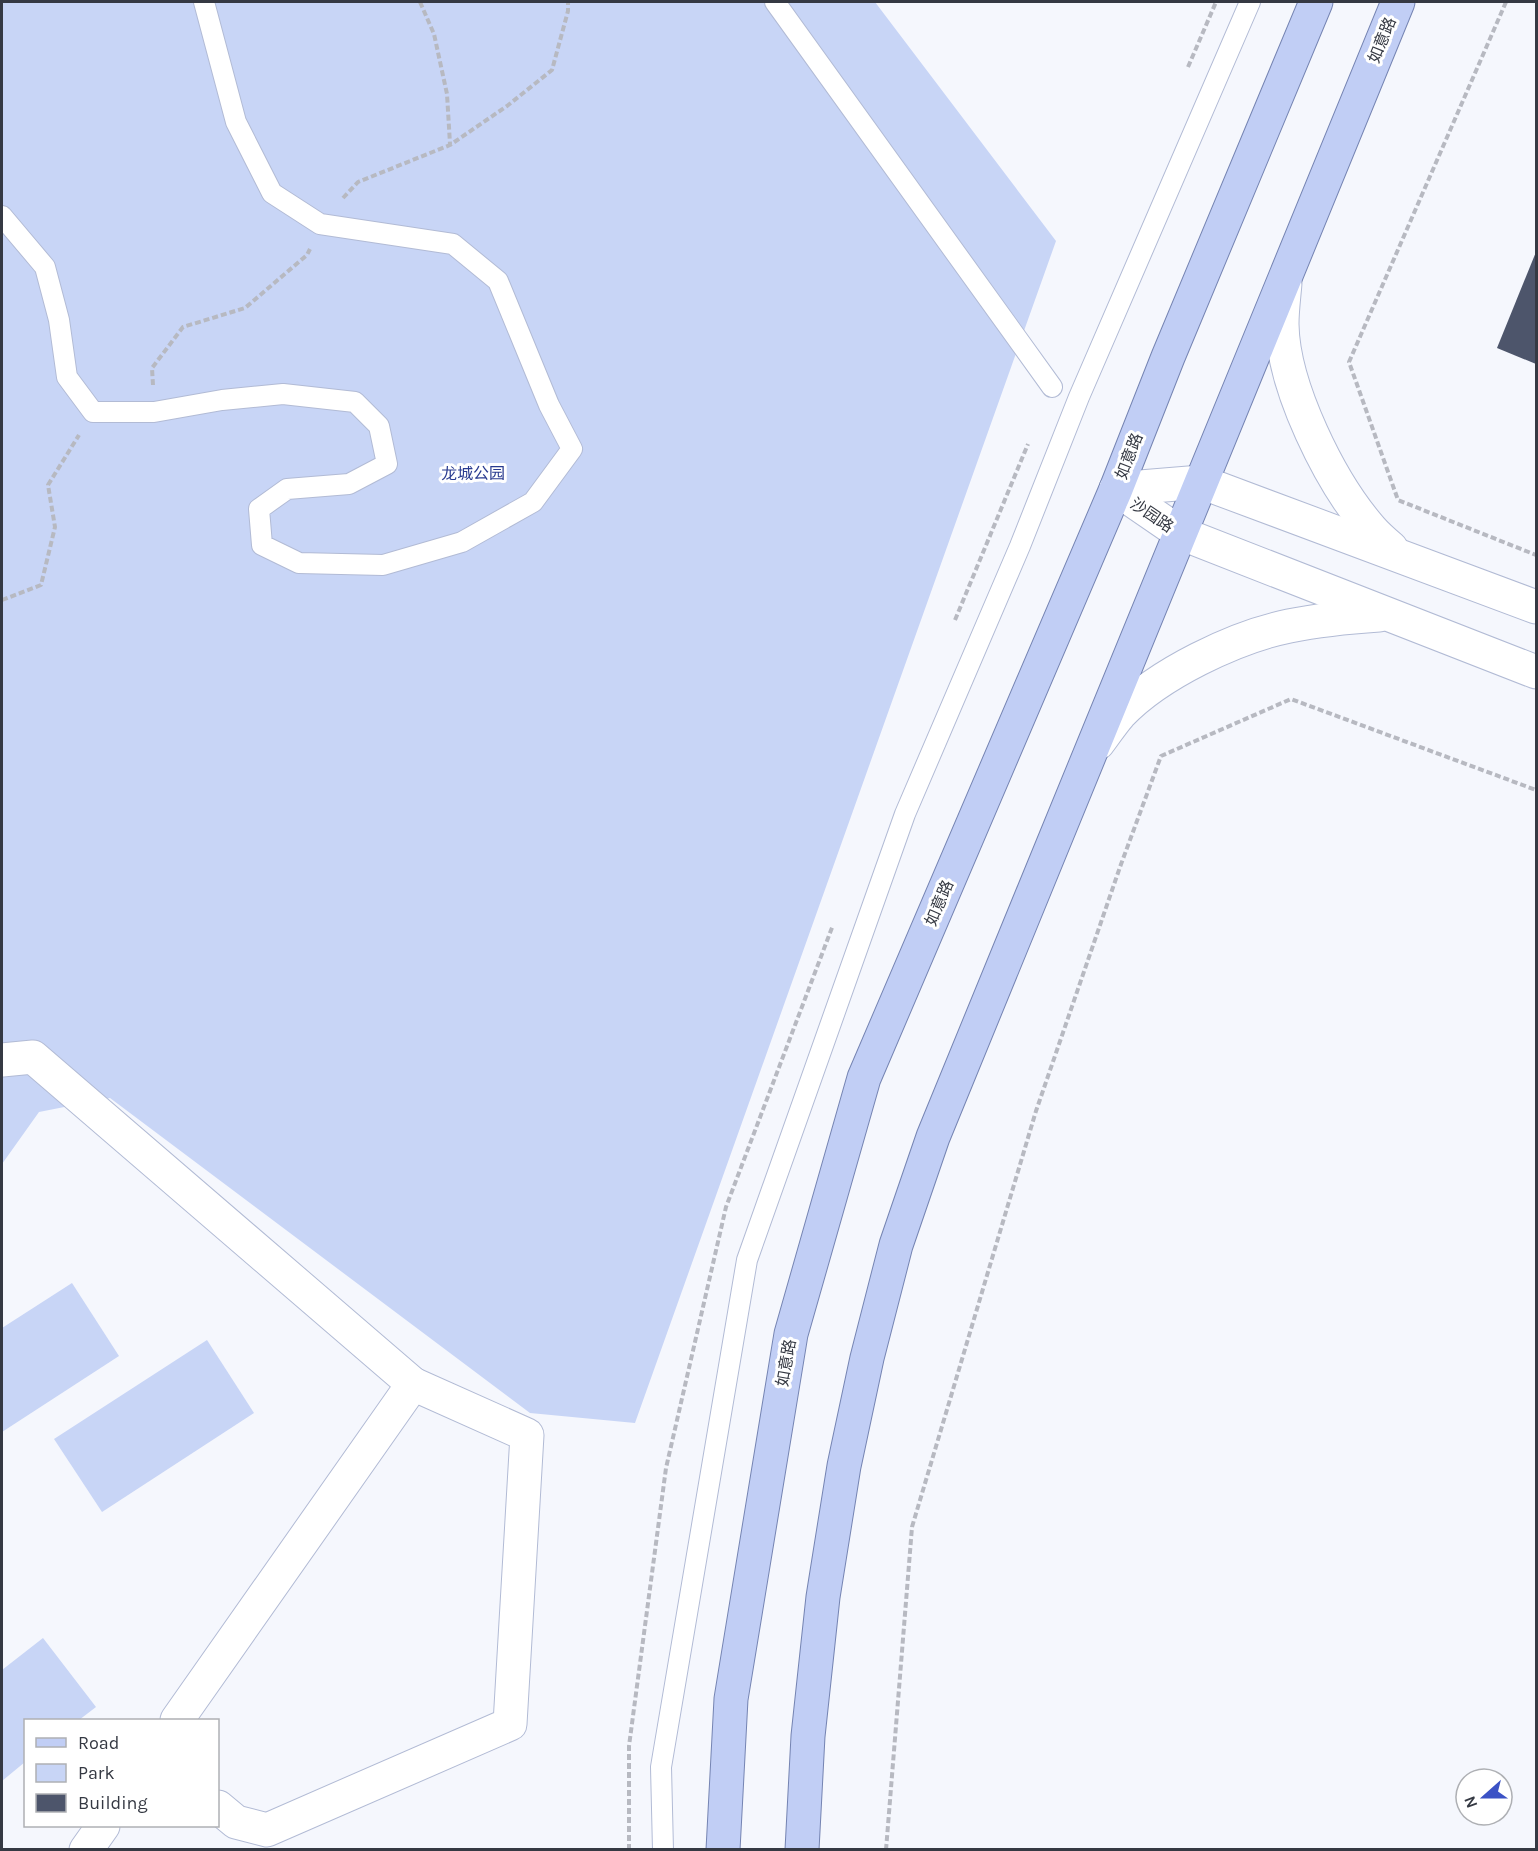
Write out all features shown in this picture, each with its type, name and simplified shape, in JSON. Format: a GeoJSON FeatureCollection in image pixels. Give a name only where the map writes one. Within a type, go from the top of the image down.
{"type":"FeatureCollection","features":[{"type":"Feature","properties":{"kind":"main road","name":"如意路"},"geometry":{"type":"LineString","coordinates":[[723,1850],[731,1699],[790,1334],[864,1078],[1116,489],[1168,357],[1316,2]]}},
{"type":"Feature","properties":{"kind":"main road","name":"如意路"},"geometry":{"type":"LineString","coordinates":[[802,1850],[808,1736],[823,1597],[844,1466],[867,1358],[896,1245],[933,1137],[1398,2]]}},
{"type":"Feature","properties":{"kind":"street"},"geometry":{"type":"LineString","coordinates":[[1286,274],[1282,325],[1288,365],[1304,414],[1325,461],[1348,499],[1371,530],[1399,556]]}},
{"type":"Feature","properties":{"kind":"street","name":"沙园路"},"geometry":{"type":"LineString","coordinates":[[1116,489],[1201,482],[1536,607]]}},
{"type":"Feature","properties":{"kind":"street","name":"沙园路"},"geometry":{"type":"LineString","coordinates":[[1116,489],[1180,533],[1536,672]]}},
{"type":"Feature","properties":{"kind":"street"},"geometry":{"type":"LineString","coordinates":[[1089,754],[1120,714],[1152,687],[1195,661],[1242,641],[1286,627],[1333,618],[1388,614]]}},
{"type":"Feature","properties":{"kind":"street"},"geometry":{"type":"LineString","coordinates":[[2,1060],[33,1057],[413,1384],[526,1435],[510,1724],[267,1830],[236,1822],[219,1808]]}},
{"type":"Feature","properties":{"kind":"street"},"geometry":{"type":"LineString","coordinates":[[178,1719],[413,1384]]}},
{"type":"Feature","properties":{"kind":"street"},"geometry":{"type":"LineString","coordinates":[[86,1850],[102,1827]]}},
{"type":"Feature","properties":{"kind":"lane"},"geometry":{"type":"LineString","coordinates":[[2,216],[45,267],[59,320],[67,377],[93,412],[154,412],[222,400],[283,394],[355,402],[379,426],[387,464],[349,483],[287,489],[259,509],[262,545],[299,563],[383,565],[462,542],[533,502],[572,449],[549,405],[498,281],[453,244],[320,224],[272,193],[236,122],[204,2]]}},
{"type":"Feature","properties":{"kind":"lane"},"geometry":{"type":"LineString","coordinates":[[775,2],[1052,387]]}},
{"type":"Feature","properties":{"kind":"lane"},"geometry":{"type":"LineString","coordinates":[[663,1850],[661,1767],[747,1260],[905,814],[1015,556],[1079,398],[1250,2]]}},
{"type":"Feature","properties":{"kind":"path"},"geometry":{"type":"LineString","coordinates":[[420,2],[434,34],[447,94],[450,145]]}},
{"type":"Feature","properties":{"kind":"path"},"geometry":{"type":"LineString","coordinates":[[1506,2],[1349,362],[1398,500],[1536,555]]}},
{"type":"Feature","properties":{"kind":"path"},"geometry":{"type":"LineString","coordinates":[[2,600],[41,585],[55,527],[48,484],[93,412]]}},
{"type":"Feature","properties":{"kind":"path"},"geometry":{"type":"LineString","coordinates":[[886,1850],[912,1527],[1036,1111],[1119,867],[1161,756],[1291,699],[1536,790]]}},
{"type":"Feature","properties":{"kind":"green space","name":"龙城公园"},"geometry":{"type":"Polygon","coordinates":[[[2,2],[875,2],[1056,241],[635,1423],[530,1413],[110,1098],[39,1112],[2,1164],[2,2]]]}},
{"type":"Feature","properties":{"kind":"green space"},"geometry":{"type":"Polygon","coordinates":[[[72,1283],[119,1356],[2,1432],[2,1328],[72,1283]]]}},
{"type":"Feature","properties":{"kind":"green space"},"geometry":{"type":"Polygon","coordinates":[[[207,1340],[254,1413],[102,1512],[54,1439],[207,1340]]]}},
{"type":"Feature","properties":{"kind":"green space"},"geometry":{"type":"Polygon","coordinates":[[[43,1638],[96,1707],[80,1719],[24,1719],[24,1763],[2,1781],[2,1670],[43,1638]]]}},
{"type":"Feature","properties":{"kind":"building"},"geometry":{"type":"Polygon","coordinates":[[[1536,252],[1536,364],[1497,348],[1536,252]]]}}]}
